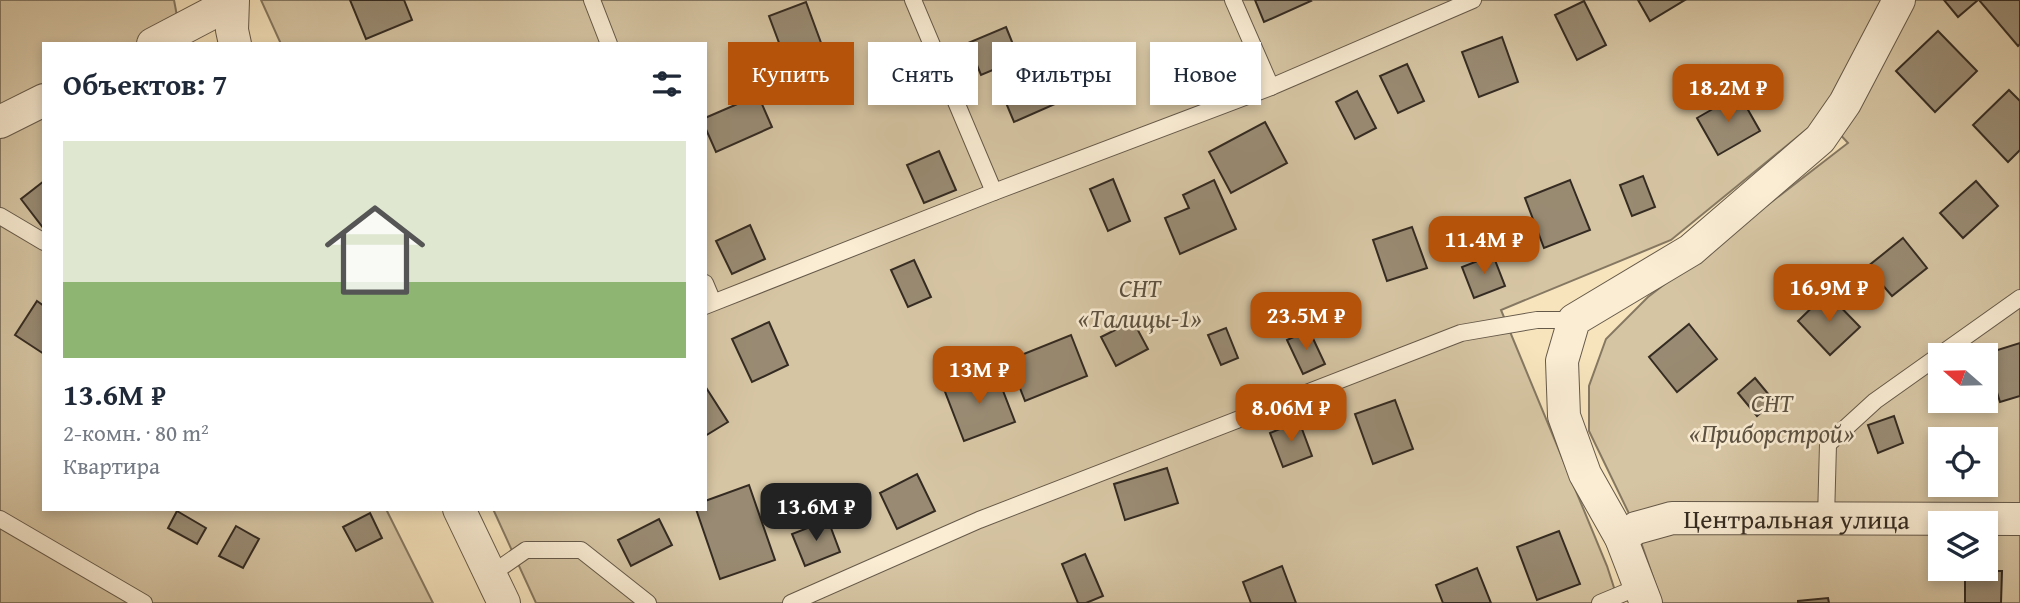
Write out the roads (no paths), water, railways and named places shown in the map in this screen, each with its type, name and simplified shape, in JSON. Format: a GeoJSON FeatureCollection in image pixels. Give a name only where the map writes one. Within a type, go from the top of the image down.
{"type":"FeatureCollection","features":[{"type":"Feature","properties":{"kind":"street"},"geometry":{"type":"LineString","coordinates":[[1644,594],[1621,538],[1585,474],[1564,416],[1562,361],[1574,320],[1690,250],[1820,139],[1845,103],[1899,0]]}},
{"type":"Feature","properties":{"kind":"street"},"geometry":{"type":"LineString","coordinates":[[157,42],[230,1],[235,42]]}},
{"type":"Feature","properties":{"kind":"street"},"geometry":{"type":"LineString","coordinates":[[0,122],[42,101]]}},
{"type":"Feature","properties":{"kind":"street"},"geometry":{"type":"LineString","coordinates":[[460,511],[504,603]]}},
{"type":"Feature","properties":{"kind":"street","name":"Центральная улица"},"geometry":{"type":"LineString","coordinates":[[1621,538],[1636,528],[1672,518],[2020,519]]}},
{"type":"Feature","properties":{"kind":"lane"},"geometry":{"type":"LineString","coordinates":[[592,0],[608,42]]}},
{"type":"Feature","properties":{"kind":"lane"},"geometry":{"type":"LineString","coordinates":[[913,0],[993,192]]}},
{"type":"Feature","properties":{"kind":"lane"},"geometry":{"type":"LineString","coordinates":[[1233,0],[1270,87]]}},
{"type":"Feature","properties":{"kind":"lane"},"geometry":{"type":"LineString","coordinates":[[709,304],[1270,87],[1473,0]]}},
{"type":"Feature","properties":{"kind":"lane"},"geometry":{"type":"LineString","coordinates":[[0,216],[42,241]]}},
{"type":"Feature","properties":{"kind":"lane"},"geometry":{"type":"LineString","coordinates":[[1826,519],[1828,444],[1875,401],[2020,298]]}},
{"type":"Feature","properties":{"kind":"lane"},"geometry":{"type":"LineString","coordinates":[[791,603],[979,520],[1461,333],[1537,320],[1574,320]]}},
{"type":"Feature","properties":{"kind":"lane"},"geometry":{"type":"LineString","coordinates":[[0,519],[144,603]]}},
{"type":"Feature","properties":{"kind":"lane"},"geometry":{"type":"LineString","coordinates":[[490,575],[526,550],[581,550],[648,603]]}},
{"type":"Feature","properties":{"kind":"lane"},"geometry":{"type":"LineString","coordinates":[[1600,603],[1644,594]]}},
{"type":"Feature","properties":{"kind":"park label","name":"СНТ «Талицы-1»"},"geometry":{"type":"Point","coordinates":[1140,302]}},
{"type":"Feature","properties":{"kind":"park label","name":"СНТ «Приборстрой»"},"geometry":{"type":"Point","coordinates":[1772,417]}}]}
